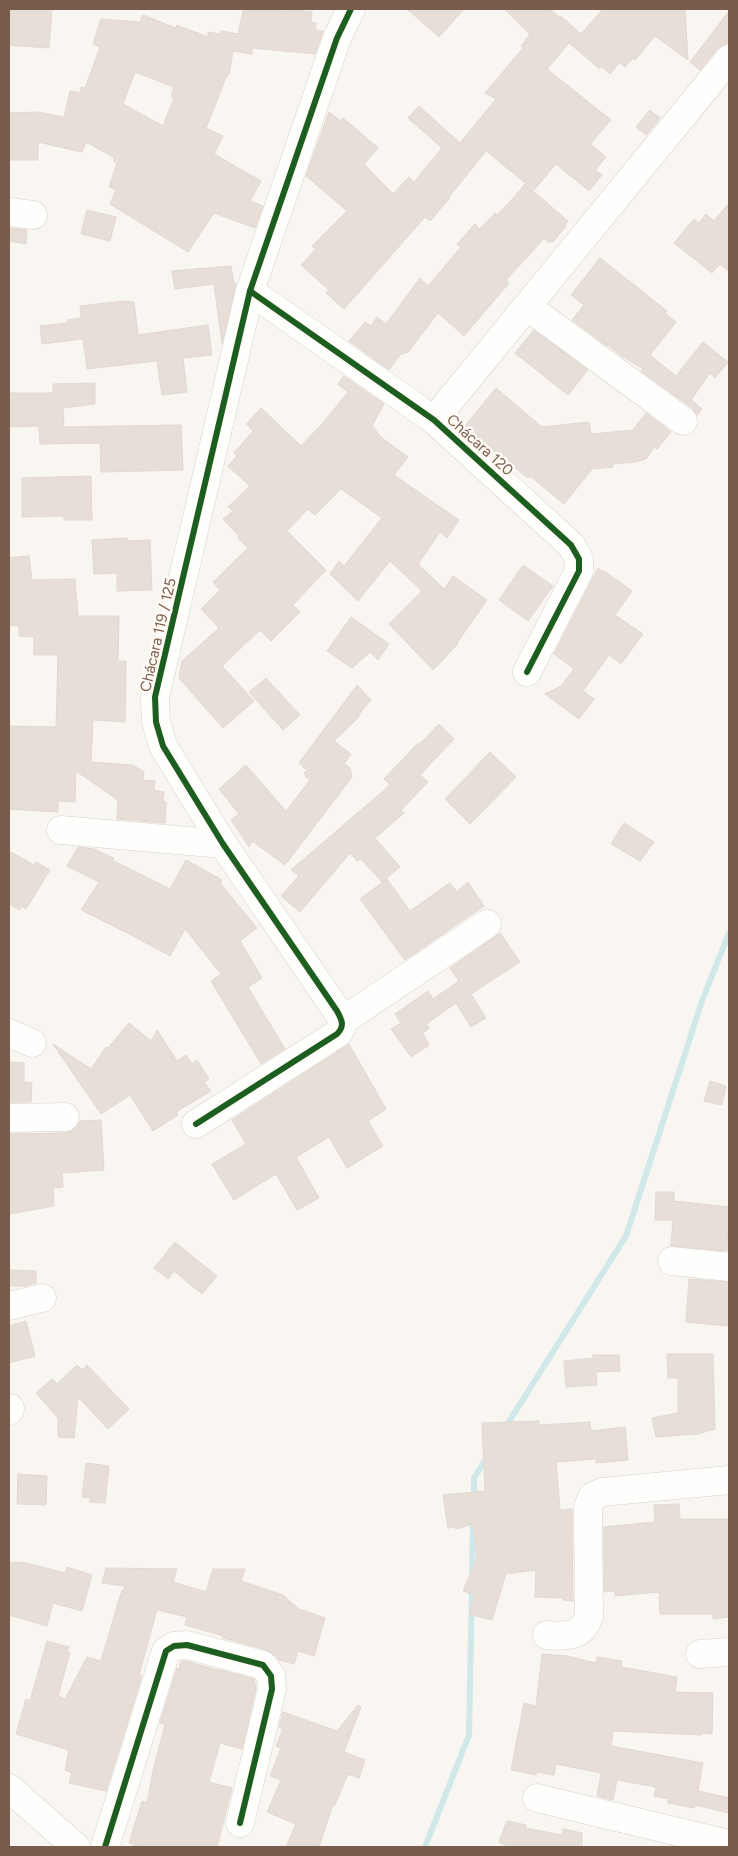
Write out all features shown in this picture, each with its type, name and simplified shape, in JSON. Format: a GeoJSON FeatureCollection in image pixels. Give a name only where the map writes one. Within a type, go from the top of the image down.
{"type":"FeatureCollection","features":[{"type":"Feature","properties":{"kind":"street","name":"Chácara 119 / 125"},"geometry":{"type":"LineString","coordinates":[[342,1025],[337,1012],[224,844],[163,746],[156,722],[155,697],[250,291],[337,38],[350,9]]}},
{"type":"Feature","properties":{"kind":"street"},"geometry":{"type":"LineString","coordinates":[[434,420],[528,308],[729,59]]}},
{"type":"Feature","properties":{"kind":"street","name":"Chácara 120"},"geometry":{"type":"LineString","coordinates":[[250,291],[434,420],[571,545],[579,559],[579,571],[526,672]]}},
{"type":"Feature","properties":{"kind":"street"},"geometry":{"type":"LineString","coordinates":[[528,308],[683,421]]}},
{"type":"Feature","properties":{"kind":"street"},"geometry":{"type":"LineString","coordinates":[[61,830],[224,844]]}},
{"type":"Feature","properties":{"kind":"street"},"geometry":{"type":"LineString","coordinates":[[196,1124],[337,1034],[342,1025],[487,924]]}},
{"type":"Feature","properties":{"kind":"street"},"geometry":{"type":"LineString","coordinates":[[9,1118],[65,1117]]}},
{"type":"Feature","properties":{"kind":"street"},"geometry":{"type":"LineString","coordinates":[[672,1261],[729,1267]]}},
{"type":"Feature","properties":{"kind":"street"},"geometry":{"type":"LineString","coordinates":[[9,1306],[42,1298]]}},
{"type":"Feature","properties":{"kind":"street"},"geometry":{"type":"LineString","coordinates":[[548,1635],[571,1636],[580,1631],[586,1624],[589,1616],[588,1507],[592,1497],[602,1492],[729,1480]]}},
{"type":"Feature","properties":{"kind":"street"},"geometry":{"type":"LineString","coordinates":[[105,1847],[166,1651],[174,1646],[187,1645],[263,1665],[271,1676],[272,1689],[240,1823]]}},
{"type":"Feature","properties":{"kind":"street"},"geometry":{"type":"LineString","coordinates":[[700,1654],[729,1652]]}},
{"type":"Feature","properties":{"kind":"street"},"geometry":{"type":"LineString","coordinates":[[9,1788],[76,1847]]}},
{"type":"Feature","properties":{"kind":"street"},"geometry":{"type":"LineString","coordinates":[[537,1798],[729,1844]]}},
{"type":"Feature","properties":{"kind":"building"},"geometry":{"type":"Polygon","coordinates":[[[9,9],[52,9],[49,48],[9,45],[9,9]]]}},
{"type":"Feature","properties":{"kind":"building"},"geometry":{"type":"Polygon","coordinates":[[[285,9],[312,12],[311,22],[316,23],[315,30],[323,31],[315,54],[252,48],[252,54],[233,51],[229,75],[227,75],[206,128],[223,136],[214,154],[261,181],[250,201],[263,206],[255,228],[214,213],[188,252],[110,204],[116,190],[109,187],[117,163],[113,161],[115,158],[86,142],[82,152],[38,142],[38,160],[9,160],[9,113],[38,112],[64,117],[70,91],[80,93],[81,87],[85,88],[100,47],[93,44],[101,19],[140,22],[143,15],[176,28],[177,25],[208,37],[208,32],[221,34],[221,31],[238,34],[243,11],[285,9]],[[135,72],[123,104],[163,126],[174,98],[171,96],[174,87],[135,72]]]}},
{"type":"Feature","properties":{"kind":"building"},"geometry":{"type":"Polygon","coordinates":[[[407,9],[464,9],[439,37],[407,9]]]}},
{"type":"Feature","properties":{"kind":"building"},"geometry":{"type":"Polygon","coordinates":[[[504,9],[550,9],[581,34],[603,9],[685,9],[688,60],[655,36],[635,60],[633,58],[625,67],[619,63],[610,74],[602,67],[600,69],[569,43],[547,69],[611,120],[590,144],[606,157],[595,170],[602,175],[589,191],[556,164],[534,190],[486,151],[430,221],[425,217],[344,309],[326,293],[329,290],[301,265],[316,249],[312,246],[347,211],[306,176],[329,112],[341,121],[343,118],[378,148],[364,164],[393,194],[409,177],[414,182],[442,148],[408,118],[419,106],[460,143],[496,99],[485,93],[523,48],[521,46],[530,34],[504,9]]]}},
{"type":"Feature","properties":{"kind":"building"},"geometry":{"type":"Polygon","coordinates":[[[729,11],[729,40],[717,49],[700,70],[690,62],[729,11]]]}},
{"type":"Feature","properties":{"kind":"building"},"geometry":{"type":"Polygon","coordinates":[[[650,110],[660,118],[646,135],[636,127],[650,110]]]}},
{"type":"Feature","properties":{"kind":"building"},"geometry":{"type":"Polygon","coordinates":[[[525,184],[568,221],[566,226],[553,242],[550,243],[544,238],[506,280],[509,283],[464,336],[438,313],[408,352],[400,355],[389,370],[349,341],[365,322],[371,326],[377,317],[386,324],[420,278],[428,286],[461,247],[457,244],[475,224],[480,229],[495,213],[497,215],[507,205],[525,184]]]}},
{"type":"Feature","properties":{"kind":"building"},"geometry":{"type":"Polygon","coordinates":[[[729,203],[729,271],[720,264],[712,273],[674,243],[694,219],[699,223],[706,214],[714,221],[729,203]]]}},
{"type":"Feature","properties":{"kind":"building"},"geometry":{"type":"Polygon","coordinates":[[[87,210],[116,217],[110,241],[81,234],[87,210]]]}},
{"type":"Feature","properties":{"kind":"building"},"geometry":{"type":"Polygon","coordinates":[[[9,228],[27,230],[26,244],[9,241],[9,228]]]}},
{"type":"Feature","properties":{"kind":"building"},"geometry":{"type":"Polygon","coordinates":[[[600,258],[667,311],[665,313],[676,322],[650,355],[676,376],[703,342],[728,362],[715,378],[710,373],[691,400],[702,409],[697,415],[692,408],[641,371],[643,369],[620,355],[572,320],[584,305],[571,295],[600,258]]]}},
{"type":"Feature","properties":{"kind":"building"},"geometry":{"type":"Polygon","coordinates":[[[231,266],[234,284],[236,283],[222,344],[214,284],[175,289],[172,271],[231,266]]]}},
{"type":"Feature","properties":{"kind":"building"},"geometry":{"type":"Polygon","coordinates":[[[124,301],[134,302],[138,335],[208,325],[212,355],[183,358],[187,392],[162,395],[157,361],[87,369],[83,339],[42,344],[40,326],[68,323],[67,320],[81,318],[80,306],[124,301]]]}},
{"type":"Feature","properties":{"kind":"building"},"geometry":{"type":"Polygon","coordinates":[[[534,330],[588,370],[568,395],[515,353],[534,330]]]}},
{"type":"Feature","properties":{"kind":"building"},"geometry":{"type":"Polygon","coordinates":[[[344,376],[384,404],[372,426],[382,438],[408,457],[394,475],[459,520],[447,538],[440,532],[418,564],[444,589],[453,576],[487,600],[458,644],[433,670],[389,624],[422,591],[390,561],[358,601],[330,574],[339,561],[344,566],[382,518],[341,489],[315,515],[308,509],[287,531],[326,570],[293,605],[300,612],[271,641],[260,630],[222,666],[254,701],[223,728],[179,678],[182,661],[219,628],[201,609],[220,590],[213,582],[248,548],[223,519],[233,511],[228,507],[250,486],[228,466],[237,456],[234,453],[253,431],[246,424],[261,408],[301,446],[348,392],[338,384],[344,376]]]}},
{"type":"Feature","properties":{"kind":"building"},"geometry":{"type":"Polygon","coordinates":[[[95,383],[95,404],[63,408],[64,427],[181,425],[183,470],[101,472],[100,443],[40,444],[39,426],[9,427],[9,393],[53,393],[53,384],[95,383]]]}},
{"type":"Feature","properties":{"kind":"building"},"geometry":{"type":"Polygon","coordinates":[[[496,388],[542,427],[589,422],[591,434],[633,430],[646,413],[671,432],[657,449],[654,447],[646,459],[613,464],[613,467],[592,469],[564,504],[464,427],[496,388]]]}},
{"type":"Feature","properties":{"kind":"building"},"geometry":{"type":"Polygon","coordinates":[[[91,476],[92,520],[64,520],[64,516],[22,517],[22,478],[91,476]]]}},
{"type":"Feature","properties":{"kind":"building"},"geometry":{"type":"Polygon","coordinates":[[[127,538],[127,541],[150,540],[152,590],[117,591],[117,573],[94,574],[92,540],[127,538]]]}},
{"type":"Feature","properties":{"kind":"building"},"geometry":{"type":"Polygon","coordinates":[[[29,556],[32,580],[75,579],[78,616],[119,616],[118,661],[126,661],[125,722],[93,720],[91,762],[133,765],[144,772],[143,780],[155,781],[154,790],[164,792],[163,801],[166,802],[165,823],[117,819],[118,800],[76,771],[75,802],[58,801],[58,812],[9,809],[9,726],[56,727],[58,655],[34,655],[34,637],[19,636],[19,626],[9,625],[9,558],[29,556]]]}},
{"type":"Feature","properties":{"kind":"building"},"geometry":{"type":"Polygon","coordinates":[[[523,565],[553,586],[528,621],[499,600],[523,565]]]}},
{"type":"Feature","properties":{"kind":"building"},"geometry":{"type":"Polygon","coordinates":[[[598,568],[632,591],[615,615],[643,634],[621,664],[609,655],[583,691],[594,699],[579,719],[545,694],[561,686],[574,669],[554,654],[598,568]]]}},
{"type":"Feature","properties":{"kind":"building"},"geometry":{"type":"Polygon","coordinates":[[[351,617],[389,644],[378,660],[370,652],[352,668],[327,651],[351,617]]]}},
{"type":"Feature","properties":{"kind":"building"},"geometry":{"type":"Polygon","coordinates":[[[266,678],[300,715],[283,730],[249,692],[266,678]]]}},
{"type":"Feature","properties":{"kind":"building"},"geometry":{"type":"Polygon","coordinates":[[[357,685],[371,700],[357,719],[334,741],[351,754],[344,764],[350,768],[352,777],[285,865],[252,841],[249,847],[231,820],[239,814],[219,789],[246,765],[286,811],[310,780],[304,773],[313,762],[305,769],[299,763],[357,685]]]}},
{"type":"Feature","properties":{"kind":"building"},"geometry":{"type":"Polygon","coordinates":[[[439,724],[454,739],[420,775],[428,782],[401,810],[404,813],[375,838],[400,867],[382,882],[361,859],[357,861],[350,853],[300,912],[281,896],[299,876],[291,870],[390,785],[384,779],[439,724]]]}},
{"type":"Feature","properties":{"kind":"building"},"geometry":{"type":"Polygon","coordinates":[[[490,752],[516,777],[470,824],[445,799],[490,752]]]}},
{"type":"Feature","properties":{"kind":"building"},"geometry":{"type":"Polygon","coordinates":[[[624,823],[654,842],[640,861],[611,844],[624,823]]]}},
{"type":"Feature","properties":{"kind":"building"},"geometry":{"type":"Polygon","coordinates":[[[78,847],[94,849],[114,858],[112,860],[170,889],[186,860],[222,880],[220,883],[257,928],[240,941],[262,978],[248,987],[285,1049],[261,1064],[211,981],[221,974],[185,929],[170,956],[81,910],[99,882],[67,866],[78,847]]]}},
{"type":"Feature","properties":{"kind":"building"},"geometry":{"type":"Polygon","coordinates":[[[9,851],[34,865],[36,862],[50,870],[26,909],[21,906],[20,910],[9,904],[9,851]]]}},
{"type":"Feature","properties":{"kind":"building"},"geometry":{"type":"Polygon","coordinates":[[[387,879],[410,911],[450,883],[457,892],[468,882],[484,906],[405,960],[360,899],[387,879]]]}},
{"type":"Feature","properties":{"kind":"building"},"geometry":{"type":"Polygon","coordinates":[[[500,933],[520,962],[471,994],[486,1018],[471,1027],[456,1003],[426,1024],[429,1028],[423,1033],[429,1045],[411,1057],[391,1029],[401,1023],[395,1014],[428,991],[433,999],[459,981],[450,968],[500,933]]]}},
{"type":"Feature","properties":{"kind":"building"},"geometry":{"type":"Polygon","coordinates":[[[129,1023],[151,1041],[157,1030],[177,1061],[186,1055],[192,1064],[197,1060],[209,1079],[204,1082],[211,1091],[176,1112],[178,1115],[153,1131],[130,1095],[101,1114],[53,1044],[91,1069],[106,1047],[108,1048],[129,1023]]]}},
{"type":"Feature","properties":{"kind":"building"},"geometry":{"type":"Polygon","coordinates":[[[349,1044],[386,1109],[368,1121],[383,1146],[347,1168],[329,1137],[296,1157],[319,1198],[297,1210],[276,1174],[234,1200],[212,1164],[246,1144],[232,1120],[349,1044]]]}},
{"type":"Feature","properties":{"kind":"building"},"geometry":{"type":"Polygon","coordinates":[[[9,1062],[24,1063],[24,1082],[32,1083],[31,1102],[9,1102],[9,1062]]]}},
{"type":"Feature","properties":{"kind":"building"},"geometry":{"type":"Polygon","coordinates":[[[710,1081],[726,1086],[722,1105],[704,1101],[710,1081]]]}},
{"type":"Feature","properties":{"kind":"building"},"geometry":{"type":"Polygon","coordinates":[[[101,1120],[104,1170],[62,1173],[63,1187],[53,1188],[54,1206],[9,1214],[9,1134],[65,1133],[73,1130],[80,1121],[101,1120]]]}},
{"type":"Feature","properties":{"kind":"building"},"geometry":{"type":"Polygon","coordinates":[[[656,1192],[674,1192],[674,1201],[729,1207],[727,1251],[671,1246],[673,1220],[655,1220],[656,1192]]]}},
{"type":"Feature","properties":{"kind":"building"},"geometry":{"type":"Polygon","coordinates":[[[175,1242],[217,1276],[202,1294],[174,1271],[168,1279],[154,1268],[175,1242]]]}},
{"type":"Feature","properties":{"kind":"building"},"geometry":{"type":"Polygon","coordinates":[[[9,1270],[36,1271],[36,1283],[25,1286],[9,1286],[9,1270]]]}},
{"type":"Feature","properties":{"kind":"building"},"geometry":{"type":"Polygon","coordinates":[[[689,1279],[729,1282],[729,1326],[686,1322],[689,1279]]]}},
{"type":"Feature","properties":{"kind":"building"},"geometry":{"type":"Polygon","coordinates":[[[26,1321],[35,1356],[9,1363],[9,1326],[26,1321]]]}},
{"type":"Feature","properties":{"kind":"building"},"geometry":{"type":"Polygon","coordinates":[[[667,1354],[713,1354],[715,1429],[697,1434],[656,1437],[652,1418],[678,1413],[678,1378],[668,1378],[667,1354]]]}},
{"type":"Feature","properties":{"kind":"building"},"geometry":{"type":"Polygon","coordinates":[[[593,1355],[619,1355],[620,1371],[596,1372],[597,1385],[566,1387],[564,1361],[593,1358],[593,1355]]]}},
{"type":"Feature","properties":{"kind":"building"},"geometry":{"type":"Polygon","coordinates":[[[77,1365],[82,1370],[87,1365],[129,1409],[108,1429],[78,1397],[74,1438],[58,1437],[58,1418],[36,1393],[52,1379],[57,1384],[77,1365]]]}},
{"type":"Feature","properties":{"kind":"building"},"geometry":{"type":"Polygon","coordinates":[[[539,1421],[539,1425],[590,1422],[591,1431],[625,1427],[628,1460],[596,1463],[596,1459],[556,1462],[560,1510],[572,1509],[573,1601],[563,1600],[563,1598],[535,1597],[536,1570],[506,1574],[492,1620],[469,1614],[475,1595],[463,1591],[477,1558],[473,1524],[456,1529],[455,1527],[448,1528],[443,1495],[485,1491],[482,1423],[539,1421]]]}},
{"type":"Feature","properties":{"kind":"building"},"geometry":{"type":"Polygon","coordinates":[[[86,1463],[109,1466],[105,1503],[90,1502],[90,1498],[82,1497],[86,1463]]]}},
{"type":"Feature","properties":{"kind":"building"},"geometry":{"type":"Polygon","coordinates":[[[18,1474],[47,1476],[46,1505],[17,1504],[18,1474]]]}},
{"type":"Feature","properties":{"kind":"building"},"geometry":{"type":"Polygon","coordinates":[[[679,1504],[680,1519],[729,1519],[729,1617],[713,1619],[713,1614],[660,1614],[659,1592],[615,1596],[615,1591],[604,1592],[604,1527],[655,1522],[654,1505],[679,1504]]]}},
{"type":"Feature","properties":{"kind":"building"},"geometry":{"type":"Polygon","coordinates":[[[9,1562],[27,1563],[65,1573],[67,1567],[92,1575],[82,1611],[53,1603],[47,1626],[9,1615],[9,1562]]]}},
{"type":"Feature","properties":{"kind":"building"},"geometry":{"type":"Polygon","coordinates":[[[106,1568],[177,1569],[173,1582],[206,1592],[213,1569],[245,1569],[241,1581],[283,1595],[299,1609],[325,1618],[314,1656],[298,1651],[294,1664],[279,1660],[267,1650],[185,1625],[187,1617],[157,1610],[139,1675],[142,1676],[106,1791],[69,1783],[72,1773],[65,1770],[69,1750],[16,1734],[26,1699],[30,1701],[47,1641],[69,1647],[67,1652],[70,1652],[58,1696],[65,1699],[87,1657],[101,1661],[120,1596],[125,1586],[102,1583],[106,1568]]]}},
{"type":"Feature","properties":{"kind":"building"},"geometry":{"type":"Polygon","coordinates":[[[542,1654],[567,1656],[596,1663],[597,1657],[622,1661],[621,1667],[677,1677],[675,1692],[713,1693],[712,1734],[613,1731],[611,1746],[703,1763],[698,1791],[729,1798],[729,1813],[695,1805],[694,1808],[668,1803],[668,1799],[654,1796],[656,1787],[617,1780],[613,1800],[597,1796],[601,1773],[556,1764],[554,1775],[537,1772],[536,1775],[511,1770],[524,1703],[536,1706],[542,1654]]]}},
{"type":"Feature","properties":{"kind":"building"},"geometry":{"type":"Polygon","coordinates":[[[181,1661],[254,1679],[256,1688],[242,1749],[220,1743],[209,1782],[232,1788],[217,1847],[140,1847],[129,1843],[142,1801],[147,1803],[165,1725],[160,1723],[177,1668],[179,1669],[181,1661]]]}},
{"type":"Feature","properties":{"kind":"building"},"geometry":{"type":"Polygon","coordinates":[[[358,1705],[361,1707],[344,1752],[365,1760],[359,1778],[348,1774],[335,1805],[333,1805],[319,1847],[286,1847],[296,1824],[267,1812],[281,1780],[270,1776],[281,1748],[276,1746],[283,1729],[279,1727],[283,1712],[337,1731],[358,1705]]]}},
{"type":"Feature","properties":{"kind":"building"},"geometry":{"type":"Polygon","coordinates":[[[507,1821],[526,1825],[525,1828],[562,1835],[563,1829],[582,1833],[582,1847],[509,1847],[499,1842],[507,1821]]]}},
{"type":"Feature","properties":{"kind":"waterway"},"geometry":{"type":"LineString","coordinates":[[505,1428],[626,1236],[702,1001],[729,933]]}},
{"type":"Feature","properties":{"kind":"waterway"},"geometry":{"type":"LineString","coordinates":[[474,1499],[474,1478],[488,1456]]}},
{"type":"Feature","properties":{"kind":"waterway"},"geometry":{"type":"LineString","coordinates":[[472,1577],[473,1517]]}},
{"type":"Feature","properties":{"kind":"waterway"},"geometry":{"type":"LineString","coordinates":[[425,1847],[469,1735],[472,1587]]}},
{"type":"Feature","properties":{"kind":"cycle path"},"geometry":{"type":"LineString","coordinates":[[196,1124],[337,1034],[342,1026],[337,1011],[223,844],[163,746],[156,722],[155,697],[250,291],[337,38],[351,9]]}},
{"type":"Feature","properties":{"kind":"cycle path"},"geometry":{"type":"LineString","coordinates":[[250,291],[434,420],[571,545],[579,559],[579,571],[527,672]]}},
{"type":"Feature","properties":{"kind":"cycle path"},"geometry":{"type":"LineString","coordinates":[[105,1847],[166,1651],[174,1646],[187,1645],[263,1665],[271,1676],[272,1689],[240,1823]]}}]}
